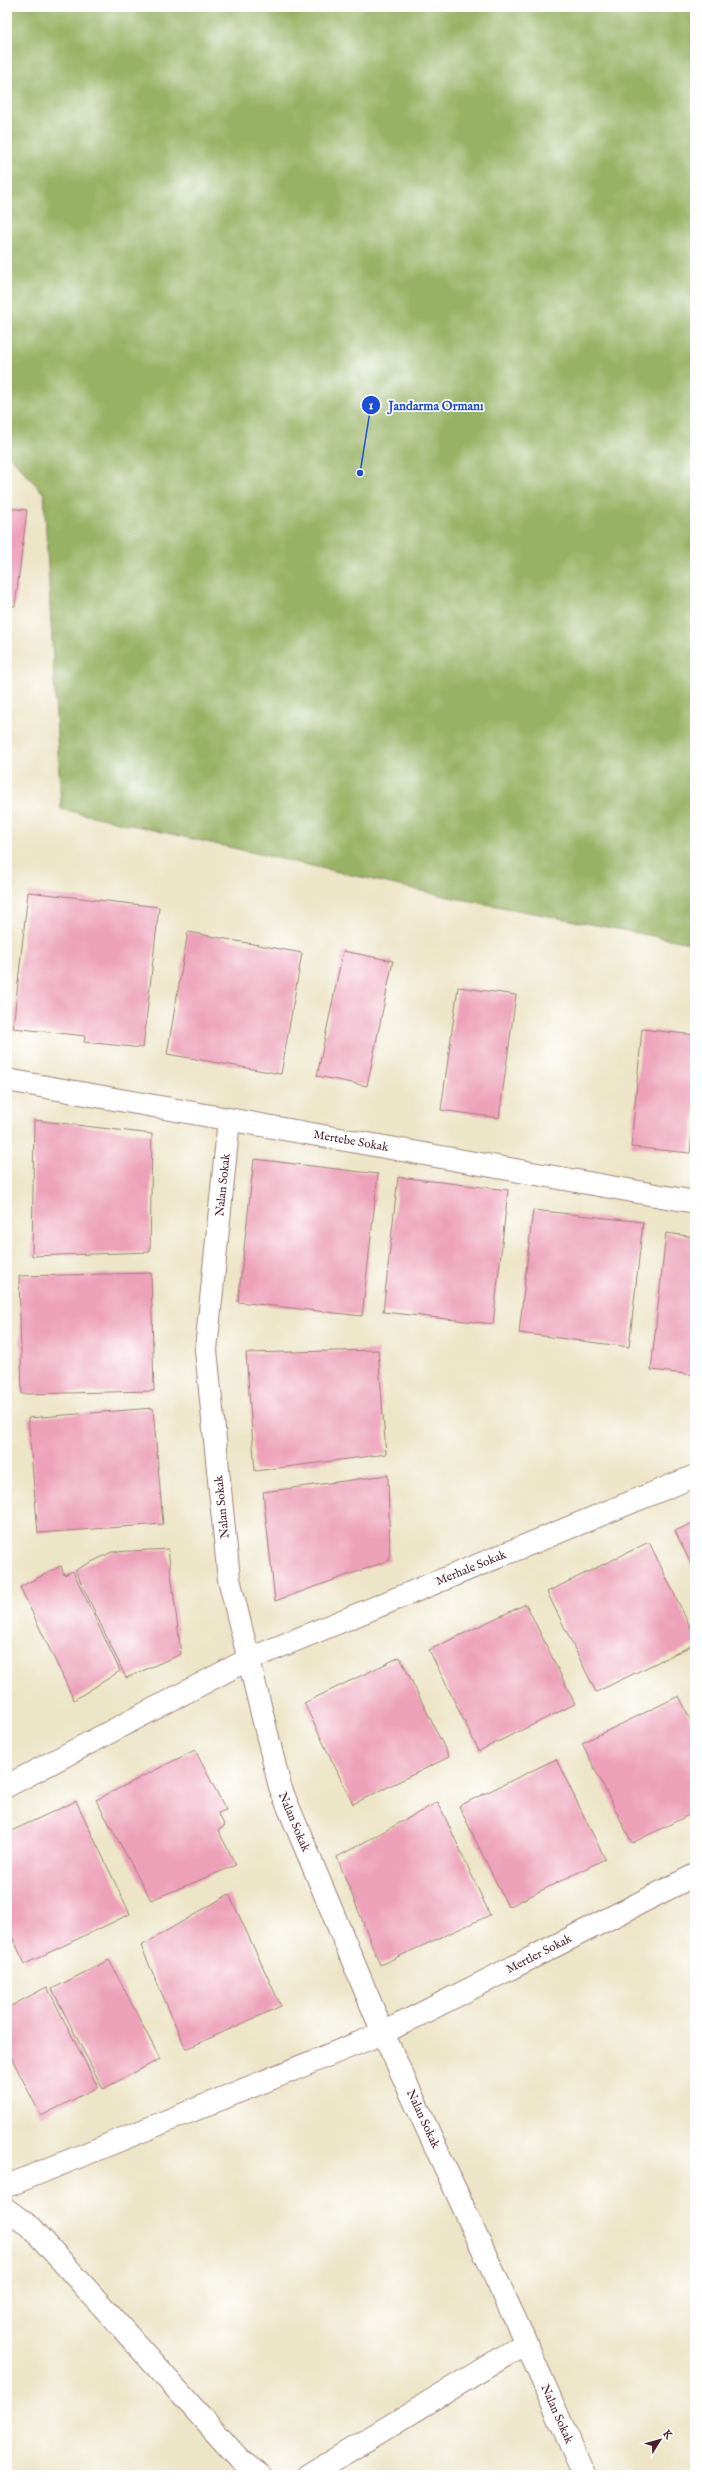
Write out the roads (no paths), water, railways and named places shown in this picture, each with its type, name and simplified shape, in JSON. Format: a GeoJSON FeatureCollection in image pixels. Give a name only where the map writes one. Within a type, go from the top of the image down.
{"type":"FeatureCollection","features":[{"type":"Feature","properties":{"kind":"street","name":"Mertebe Sokak"},"geometry":{"type":"LineString","coordinates":[[7,1080],[695,1202]]}},
{"type":"Feature","properties":{"kind":"street","name":"Nalan Sokak"},"geometry":{"type":"LineString","coordinates":[[229,1119],[206,1350],[229,1578],[247,1660],[280,1787],[383,2033],[526,2343],[584,2475]]}},
{"type":"Feature","properties":{"kind":"street","name":"Merhale Sokak"},"geometry":{"type":"LineString","coordinates":[[7,1786],[247,1660],[695,1476]]}},
{"type":"Feature","properties":{"kind":"street","name":"Mertler Sokak"},"geometry":{"type":"LineString","coordinates":[[7,2186],[383,2033],[695,1875]]}},
{"type":"Feature","properties":{"kind":"street"},"geometry":{"type":"LineString","coordinates":[[7,2210],[32,2228],[241,2461],[260,2475]]}},
{"type":"Feature","properties":{"kind":"street"},"geometry":{"type":"LineString","coordinates":[[309,2475],[526,2343]]}},
{"type":"Feature","properties":{"kind":"place","name":"Jandarma Ormanı"},"geometry":{"type":"Point","coordinates":[360,473]}}]}
